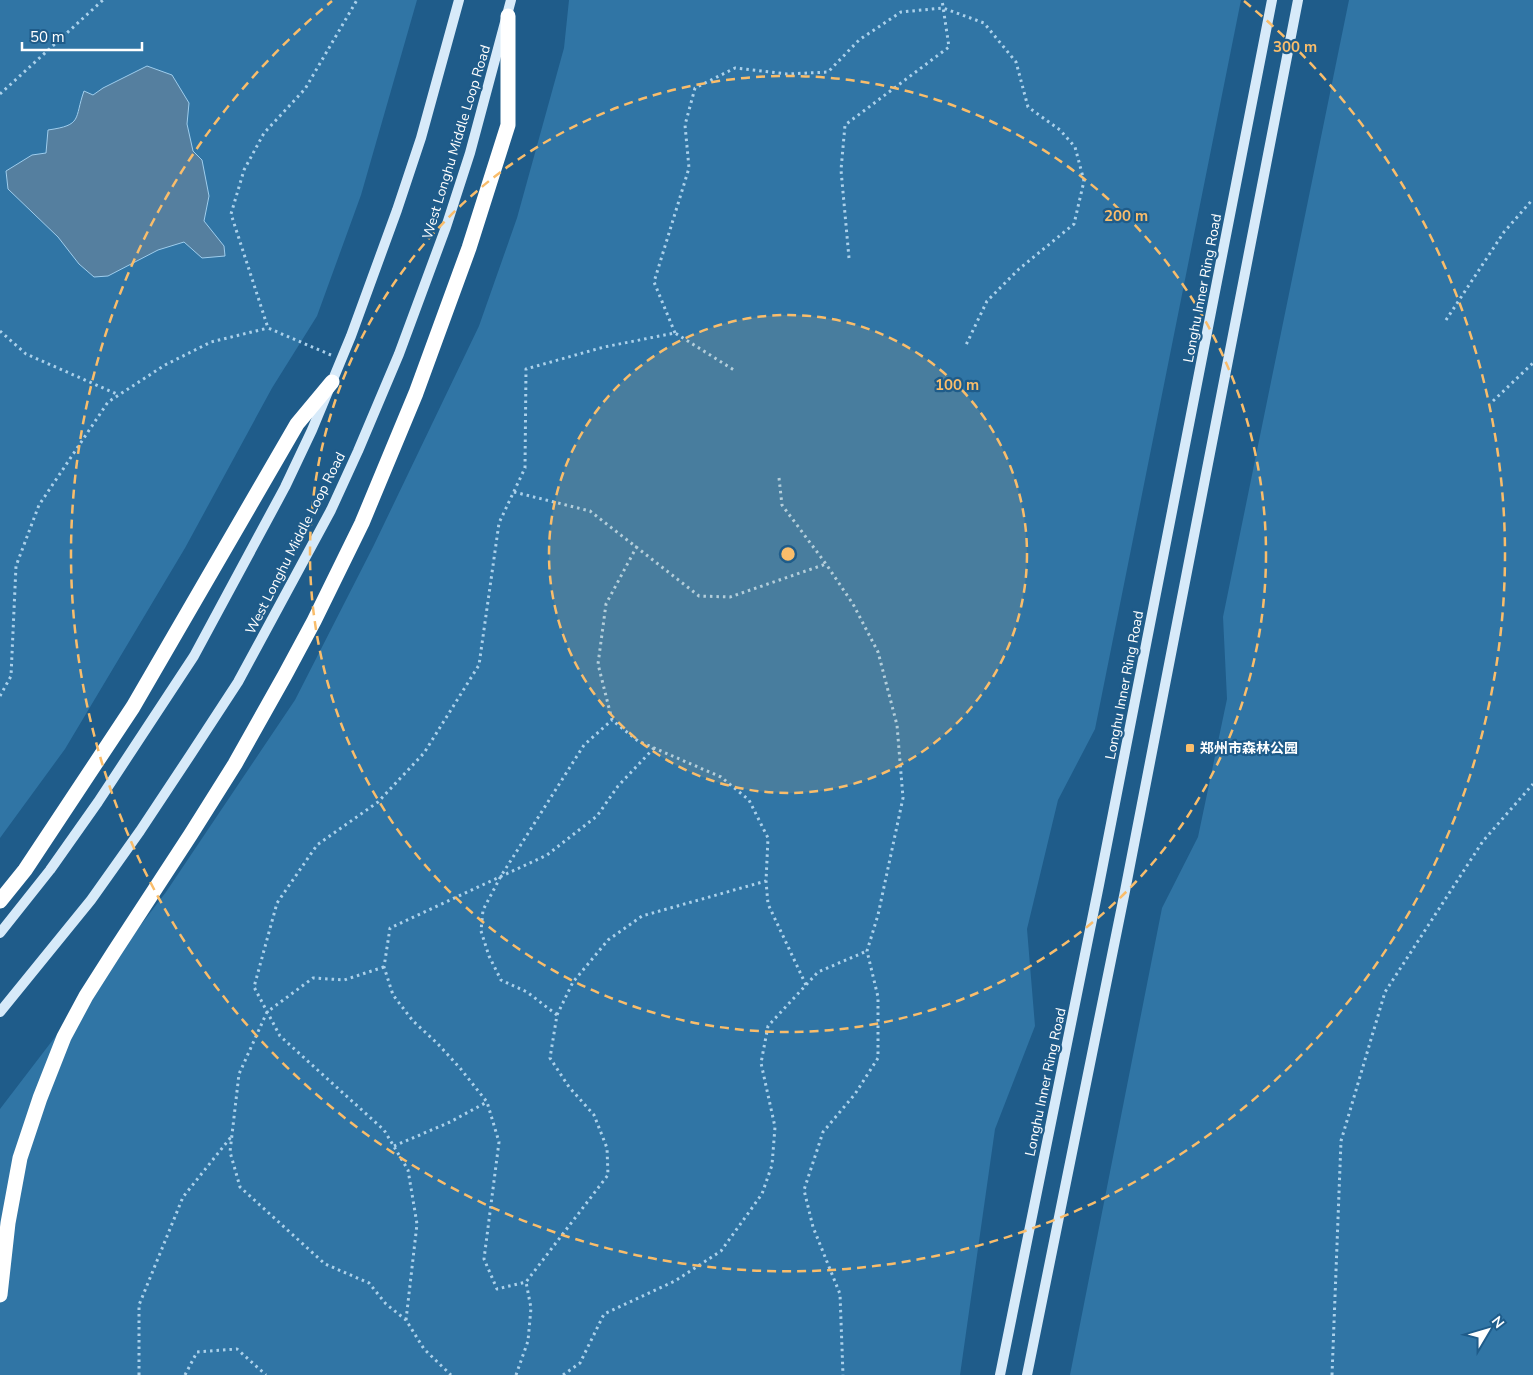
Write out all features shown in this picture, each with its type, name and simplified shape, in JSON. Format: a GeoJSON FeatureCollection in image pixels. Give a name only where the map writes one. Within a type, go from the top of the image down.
{"type":"FeatureCollection","features":[{"type":"Feature","properties":{"kind":"highway"},"geometry":{"type":"LineString","coordinates":[[0,1295],[8,1223],[20,1158],[40,1098],[64,1037],[82,1003],[235,764],[314,621],[362,523],[416,393],[469,248],[508,125],[508,16]]}},
{"type":"Feature","properties":{"kind":"highway"},"geometry":{"type":"LineString","coordinates":[[0,901],[25,870],[134,707],[297,424],[332,382]]}},
{"type":"Feature","properties":{"kind":"main road"},"geometry":{"type":"LineString","coordinates":[[0,933],[50,870],[98,802],[194,656],[285,487],[341,360],[400,202],[421,138],[459,0]]}},
{"type":"Feature","properties":{"kind":"main road","name":"West Longhu Middle Loop Road"},"geometry":{"type":"LineString","coordinates":[[0,1012],[91,900],[191,754],[238,682],[331,510],[399,354],[446,227],[470,154],[511,0]]}},
{"type":"Feature","properties":{"kind":"main road","name":"Longhu Inner Ring Road"},"geometry":{"type":"LineString","coordinates":[[1000,1375],[1099,885],[1272,0]]}},
{"type":"Feature","properties":{"kind":"main road"},"geometry":{"type":"LineString","coordinates":[[1027,1375],[1125,890],[1298,0]]}},
{"type":"Feature","properties":{"kind":"path"},"geometry":{"type":"LineString","coordinates":[[0,94],[103,0]]}},
{"type":"Feature","properties":{"kind":"path"},"geometry":{"type":"LineString","coordinates":[[268,328],[231,214],[244,170],[264,133],[305,89],[357,0]]}},
{"type":"Feature","properties":{"kind":"path"},"geometry":{"type":"LineString","coordinates":[[849,258],[841,170],[846,125],[949,47],[942,0]]}},
{"type":"Feature","properties":{"kind":"path"},"geometry":{"type":"LineString","coordinates":[[734,370],[675,332],[654,282],[688,168],[685,125],[695,88],[735,68],[788,74],[828,72],[859,40],[901,12],[943,8],[984,23],[1016,62],[1028,108],[1060,130],[1075,148],[1084,181],[1074,224],[1019,269],[987,301],[966,345]]}},
{"type":"Feature","properties":{"kind":"path"},"geometry":{"type":"LineString","coordinates":[[1446,320],[1504,232],[1533,199]]}},
{"type":"Feature","properties":{"kind":"path"},"geometry":{"type":"LineString","coordinates":[[0,696],[11,676],[16,566],[39,505],[108,402],[165,365],[211,342],[268,328],[341,360]]}},
{"type":"Feature","properties":{"kind":"path"},"geometry":{"type":"LineString","coordinates":[[0,331],[26,354],[119,395]]}},
{"type":"Feature","properties":{"kind":"path"},"geometry":{"type":"LineString","coordinates":[[406,1320],[417,1224],[408,1170],[384,1130],[280,1036],[254,987],[277,902],[316,845],[378,802],[424,753],[479,666],[499,523],[525,468],[526,369],[604,347],[675,332]]}},
{"type":"Feature","properties":{"kind":"path"},"geometry":{"type":"LineString","coordinates":[[1493,402],[1533,363]]}},
{"type":"Feature","properties":{"kind":"path"},"geometry":{"type":"LineString","coordinates":[[778,478],[782,505],[853,604],[878,652],[897,725],[903,798],[878,915],[867,951],[878,997],[878,1058],[854,1094],[823,1132],[804,1190],[813,1227],[840,1294],[842,1375]]}},
{"type":"Feature","properties":{"kind":"path"},"geometry":{"type":"LineString","coordinates":[[514,492],[590,511],[699,596],[730,597],[826,564]]}},
{"type":"Feature","properties":{"kind":"path"},"geometry":{"type":"LineString","coordinates":[[637,546],[606,604],[598,664],[612,720],[638,741],[720,777],[749,800],[768,838],[766,880],[768,904],[806,986]]}},
{"type":"Feature","properties":{"kind":"path"},"geometry":{"type":"LineString","coordinates":[[557,1015],[527,992],[501,980],[489,956],[481,931],[483,910],[501,876],[584,745],[612,720]]}},
{"type":"Feature","properties":{"kind":"path"},"geometry":{"type":"LineString","coordinates":[[654,748],[618,786],[597,816],[547,855],[390,928],[384,967],[393,995],[413,1021],[460,1068],[487,1102],[499,1142],[484,1259],[497,1289],[526,1282],[608,1175],[607,1148],[594,1114],[569,1087],[550,1058],[557,1015],[573,982],[608,940],[642,916],[766,880]]}},
{"type":"Feature","properties":{"kind":"path"},"geometry":{"type":"LineString","coordinates":[[1332,1375],[1341,1141],[1385,992],[1483,841],[1533,784]]}},
{"type":"Feature","properties":{"kind":"path"},"geometry":{"type":"LineString","coordinates":[[564,1375],[580,1363],[604,1314],[676,1281],[721,1251],[762,1194],[772,1165],[775,1127],[761,1062],[768,1026],[818,972],[867,951]]}},
{"type":"Feature","properties":{"kind":"path"},"geometry":{"type":"LineString","coordinates":[[384,967],[344,980],[314,978],[267,1012],[239,1074],[230,1152],[240,1187],[325,1264],[368,1283],[386,1304],[406,1320],[424,1348],[451,1375]]}},
{"type":"Feature","properties":{"kind":"path"},"geometry":{"type":"LineString","coordinates":[[394,1146],[450,1122],[487,1102]]}},
{"type":"Feature","properties":{"kind":"path"},"geometry":{"type":"LineString","coordinates":[[139,1375],[139,1305],[182,1198],[231,1136]]}},
{"type":"Feature","properties":{"kind":"path"},"geometry":{"type":"LineString","coordinates":[[516,1375],[528,1341],[531,1308],[526,1282]]}},
{"type":"Feature","properties":{"kind":"path"},"geometry":{"type":"LineString","coordinates":[[186,1375],[197,1352],[237,1349],[266,1375]]}},
{"type":"Feature","properties":{"kind":"shaded area"},"geometry":{"type":"Polygon","coordinates":[[[0,0],[417,0],[361,195],[317,316],[272,388],[185,548],[65,749],[0,838],[0,0]]]}},
{"type":"Feature","properties":{"kind":"shaded area"},"geometry":{"type":"Polygon","coordinates":[[[569,0],[1241,0],[1095,729],[1058,800],[1027,929],[1035,1026],[995,1129],[960,1375],[0,1375],[0,1109],[166,892],[295,700],[373,547],[479,326],[517,218],[564,48],[569,0]]]}},
{"type":"Feature","properties":{"kind":"shaded area"},"geometry":{"type":"Polygon","coordinates":[[[1349,0],[1533,0],[1533,1375],[1070,1375],[1162,908],[1198,837],[1227,699],[1223,617],[1349,0]]]}},
{"type":"Feature","properties":{"kind":"shaded area"},"geometry":{"type":"Polygon","coordinates":[[[147,66],[172,75],[189,103],[187,124],[193,151],[202,160],[209,196],[204,221],[224,246],[225,256],[202,258],[184,242],[158,250],[108,276],[94,277],[79,264],[58,237],[8,189],[6,171],[32,155],[46,153],[48,130],[72,123],[77,114],[84,91],[93,95],[147,66]]]}},
{"type":"Feature","properties":{"kind":"place","name":"郑州市森林公园"},"geometry":{"type":"Point","coordinates":[1190,748]}}]}
